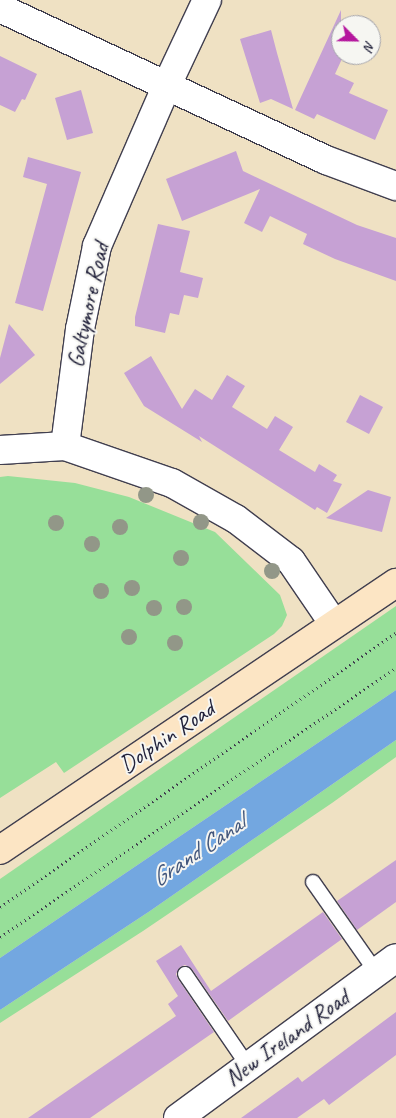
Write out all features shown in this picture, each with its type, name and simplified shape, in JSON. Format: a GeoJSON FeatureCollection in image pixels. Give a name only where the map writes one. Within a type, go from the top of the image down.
{"type":"FeatureCollection","features":[{"type":"Feature","properties":{"kind":"main road","name":"Dolphin Road"},"geometry":{"type":"LineString","coordinates":[[0,850],[396,583]]}},
{"type":"Feature","properties":{"kind":"street","name":"Galtymore Road"},"geometry":{"type":"LineString","coordinates":[[65,446],[80,329],[97,246],[166,87],[207,0]]}},
{"type":"Feature","properties":{"kind":"street"},"geometry":{"type":"LineString","coordinates":[[0,8],[326,160],[396,186]]}},
{"type":"Feature","properties":{"kind":"street"},"geometry":{"type":"LineString","coordinates":[[0,450],[65,446],[172,483],[236,518],[291,561],[334,624]]}},
{"type":"Feature","properties":{"kind":"street","name":"New Ireland Road"},"geometry":{"type":"LineString","coordinates":[[178,1118],[386,965]]}},
{"type":"Feature","properties":{"kind":"lane"},"geometry":{"type":"LineString","coordinates":[[313,882],[386,965]]}},
{"type":"Feature","properties":{"kind":"lane"},"geometry":{"type":"LineString","coordinates":[[185,974],[248,1066]]}},
{"type":"Feature","properties":{"kind":"path"},"geometry":{"type":"LineString","coordinates":[[0,907],[396,634]]}},
{"type":"Feature","properties":{"kind":"path"},"geometry":{"type":"LineString","coordinates":[[0,937],[396,668]]}},
{"type":"Feature","properties":{"kind":"green space"},"geometry":{"type":"Polygon","coordinates":[[[8,476],[75,483],[129,497],[215,532],[280,595],[287,615],[282,626],[274,634],[64,773],[56,762],[0,798],[0,477],[8,476]]]}},
{"type":"Feature","properties":{"kind":"green space"},"geometry":{"type":"Polygon","coordinates":[[[396,606],[396,690],[0,958],[0,879],[396,606]]]}},
{"type":"Feature","properties":{"kind":"green space"},"geometry":{"type":"Polygon","coordinates":[[[396,740],[396,757],[332,803],[143,931],[0,1023],[0,1010],[150,911],[396,740]]]}},
{"type":"Feature","properties":{"kind":"water","name":"Grand Canal"},"geometry":{"type":"Polygon","coordinates":[[[396,690],[396,740],[150,911],[0,1010],[0,958],[396,690]]]}},
{"type":"Feature","properties":{"kind":"building"},"geometry":{"type":"Polygon","coordinates":[[[271,30],[293,109],[271,99],[260,103],[240,39],[271,30]]]}},
{"type":"Feature","properties":{"kind":"building"},"geometry":{"type":"Polygon","coordinates":[[[331,32],[331,65],[339,65],[335,74],[354,83],[349,93],[388,110],[375,140],[317,114],[314,119],[295,110],[331,32]]]}},
{"type":"Feature","properties":{"kind":"building"},"geometry":{"type":"Polygon","coordinates":[[[0,56],[37,74],[25,100],[22,99],[15,112],[0,105],[0,56]]]}},
{"type":"Feature","properties":{"kind":"building"},"geometry":{"type":"Polygon","coordinates":[[[81,90],[93,133],[67,140],[55,98],[81,90]]]}},
{"type":"Feature","properties":{"kind":"building"},"geometry":{"type":"Polygon","coordinates":[[[236,151],[243,171],[357,225],[396,238],[396,281],[335,259],[303,244],[307,234],[270,216],[262,232],[244,223],[260,189],[182,221],[166,179],[236,151]]]}},
{"type":"Feature","properties":{"kind":"building"},"geometry":{"type":"Polygon","coordinates":[[[28,157],[81,172],[43,311],[15,303],[47,184],[23,177],[28,157]]]}},
{"type":"Feature","properties":{"kind":"building"},"geometry":{"type":"Polygon","coordinates":[[[158,224],[190,231],[180,272],[203,278],[198,298],[184,295],[179,315],[170,313],[165,333],[135,326],[135,317],[158,224]]]}},
{"type":"Feature","properties":{"kind":"building"},"geometry":{"type":"Polygon","coordinates":[[[9,324],[35,355],[0,384],[0,358],[9,324]]]}},
{"type":"Feature","properties":{"kind":"building"},"geometry":{"type":"Polygon","coordinates":[[[151,356],[182,409],[195,389],[212,400],[227,375],[245,386],[232,407],[267,429],[275,416],[293,427],[279,450],[315,472],[319,464],[337,475],[333,481],[342,484],[327,513],[317,507],[315,510],[199,436],[202,442],[144,406],[124,373],[151,356]]]}},
{"type":"Feature","properties":{"kind":"building"},"geometry":{"type":"Polygon","coordinates":[[[360,395],[383,407],[369,434],[346,422],[360,395]]]}},
{"type":"Feature","properties":{"kind":"building"},"geometry":{"type":"Polygon","coordinates":[[[368,490],[391,497],[382,532],[326,518],[368,490]]]}},
{"type":"Feature","properties":{"kind":"building"},"geometry":{"type":"Polygon","coordinates":[[[396,860],[396,902],[357,930],[337,901],[396,860]]]}},
{"type":"Feature","properties":{"kind":"building"},"geometry":{"type":"Polygon","coordinates":[[[323,912],[342,939],[228,1021],[192,969],[185,965],[180,967],[176,974],[178,979],[214,1032],[90,1118],[28,1118],[176,1016],[168,1004],[178,996],[156,961],[181,945],[211,991],[323,912]]]}},
{"type":"Feature","properties":{"kind":"building"},"geometry":{"type":"Polygon","coordinates":[[[396,1012],[396,1055],[329,1105],[324,1099],[297,1118],[241,1118],[298,1077],[302,1082],[396,1012]]]}}]}
